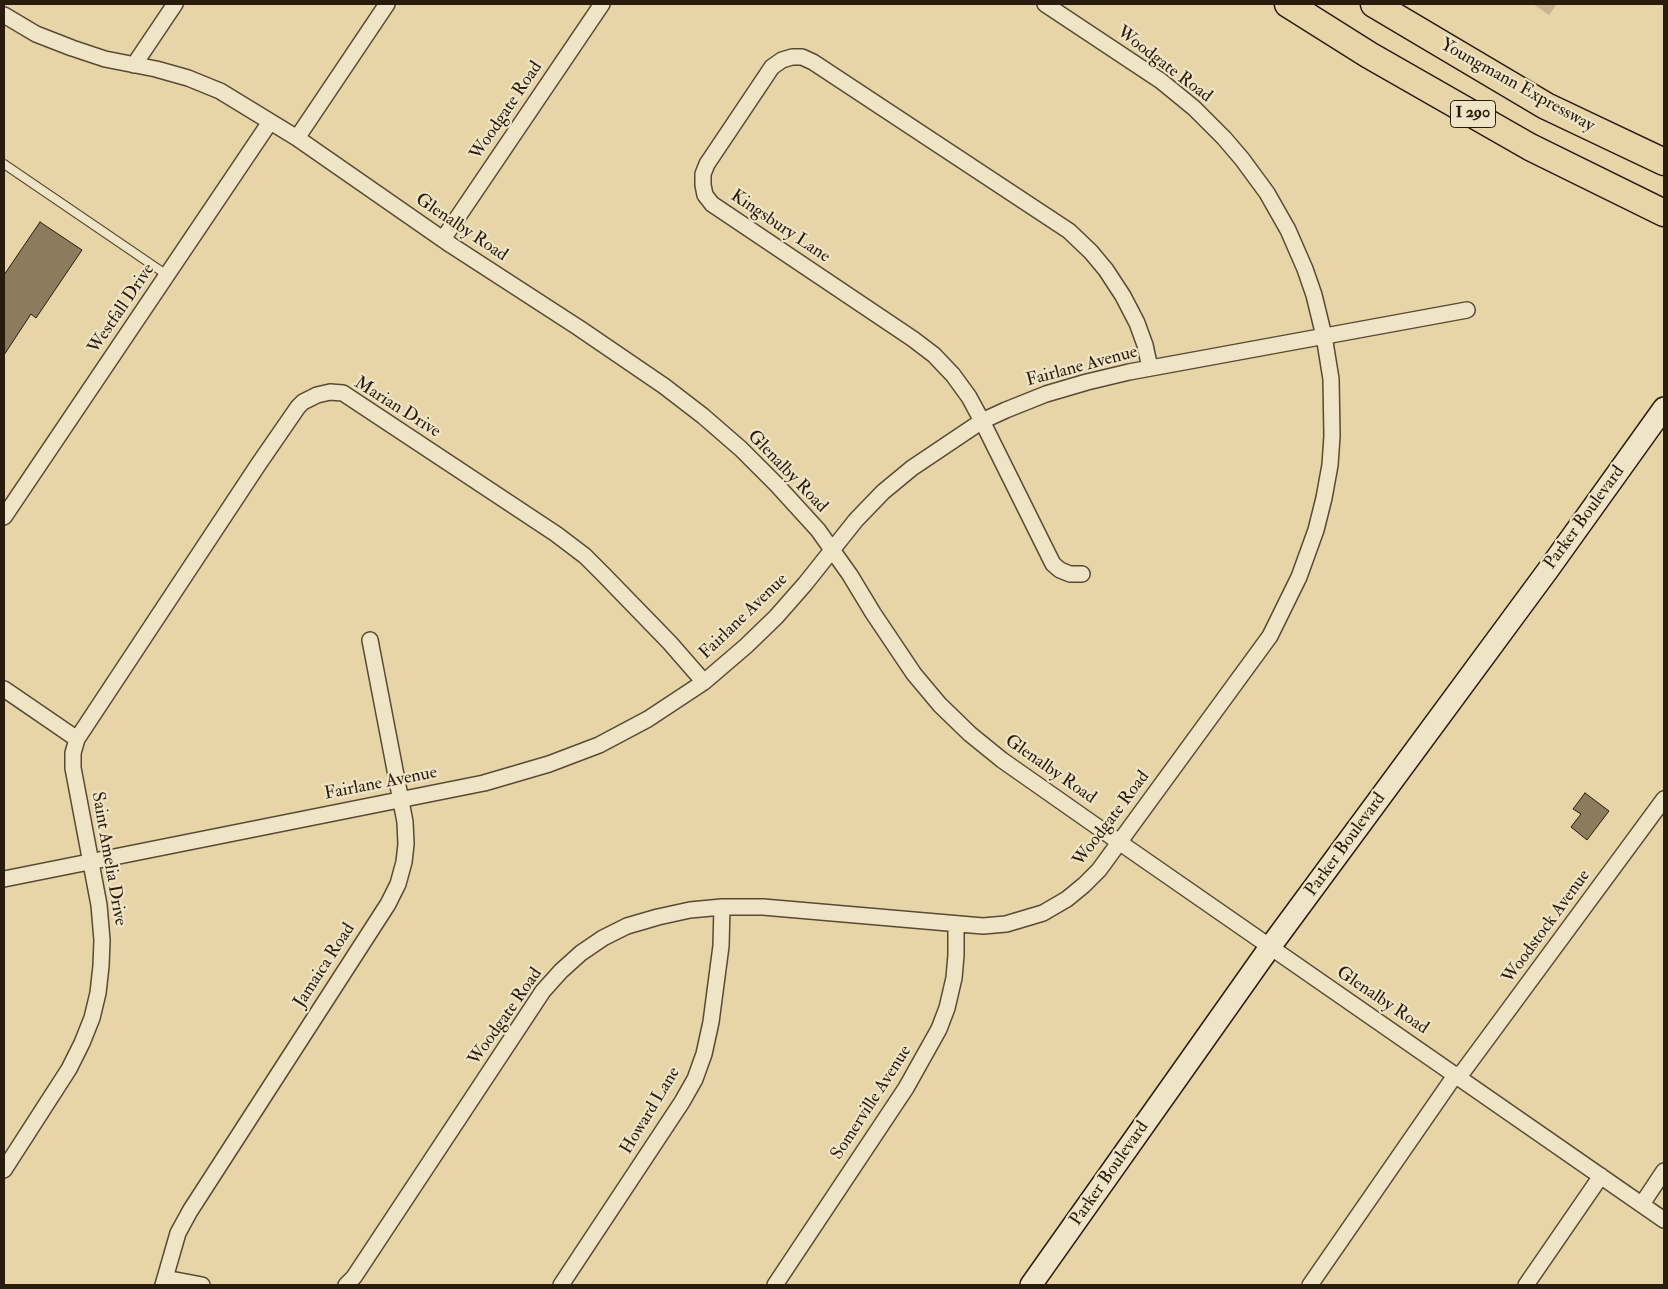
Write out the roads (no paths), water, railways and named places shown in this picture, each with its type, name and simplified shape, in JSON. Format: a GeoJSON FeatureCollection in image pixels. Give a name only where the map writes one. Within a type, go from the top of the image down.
{"type":"FeatureCollection","features":[{"type":"Feature","properties":{"kind":"highway","name":"I 290"},"geometry":{"type":"LineString","coordinates":[[1288,4],[1369,56],[1530,146],[1664,213]]}},
{"type":"Feature","properties":{"kind":"highway","name":"Youngmann Expressway"},"geometry":{"type":"LineString","coordinates":[[1374,4],[1546,106],[1664,162]]}},
{"type":"Feature","properties":{"kind":"street"},"geometry":{"type":"LineString","coordinates":[[134,65],[175,4]]}},
{"type":"Feature","properties":{"kind":"street"},"geometry":{"type":"LineString","coordinates":[[297,138],[387,4]]}},
{"type":"Feature","properties":{"kind":"street","name":"Woodgate Road"},"geometry":{"type":"LineString","coordinates":[[443,239],[602,4]]}},
{"type":"Feature","properties":{"kind":"street","name":"Woodgate Road"},"geometry":{"type":"LineString","coordinates":[[346,1285],[354,1277],[543,991],[561,970],[581,953],[603,938],[627,926],[666,915],[722,907],[763,907],[983,926],[1006,924],[1044,913],[1084,886],[1099,870],[1270,636],[1299,577],[1316,530],[1330,465],[1332,407],[1330,379],[1324,336],[1308,278],[1288,230],[1267,193],[1224,138],[1194,108],[1161,81],[1045,4]]}},
{"type":"Feature","properties":{"kind":"street","name":"Glenalby Road"},"geometry":{"type":"LineString","coordinates":[[4,15],[36,34],[72,48],[105,59],[188,78],[220,91],[297,138],[443,239],[664,386],[704,416],[776,484],[832,549],[914,674],[940,705],[970,734],[1002,760],[1119,842],[1664,1220]]}},
{"type":"Feature","properties":{"kind":"street","name":"Kingsbury Lane"},"geometry":{"type":"LineString","coordinates":[[1082,574],[1070,574],[1060,570],[1053,564],[982,421],[969,397],[953,375],[913,339],[712,204],[705,195],[703,185],[703,174],[707,164],[772,67],[782,60],[792,57],[802,57],[813,62],[1069,231],[1091,252],[1124,296],[1137,324],[1150,368]]}},
{"type":"Feature","properties":{"kind":"street","name":"Westfall Drive"},"geometry":{"type":"LineString","coordinates":[[4,517],[270,122]]}},
{"type":"Feature","properties":{"kind":"street","name":"Fairlane Avenue"},"geometry":{"type":"LineString","coordinates":[[4,879],[508,777],[599,746],[648,719],[704,682],[776,617],[856,520],[883,492],[912,468],[982,421],[1046,394],[1087,382],[1150,368],[1467,310]]}},
{"type":"Feature","properties":{"kind":"street","name":"Marian Drive"},"geometry":{"type":"LineString","coordinates":[[77,740],[298,407],[317,395],[330,392],[342,393],[354,399],[563,540],[604,574],[670,643],[704,682]]}},
{"type":"Feature","properties":{"kind":"street","name":"Parker Boulevard"},"geometry":{"type":"LineString","coordinates":[[1032,1285],[1270,947],[1537,586],[1664,410]]}},
{"type":"Feature","properties":{"kind":"street","name":"Jamaica Road"},"geometry":{"type":"LineString","coordinates":[[164,1282],[178,1233],[190,1211],[388,904],[398,884],[405,853],[405,822],[370,640]]}},
{"type":"Feature","properties":{"kind":"street"},"geometry":{"type":"LineString","coordinates":[[4,689],[77,740]]}},
{"type":"Feature","properties":{"kind":"street","name":"Saint Amelia Drive"},"geometry":{"type":"LineString","coordinates":[[4,1170],[69,1069],[82,1043],[92,1018],[100,975],[102,940],[99,905],[73,768],[73,753],[77,740]]}},
{"type":"Feature","properties":{"kind":"street","name":"Woodstock Avenue"},"geometry":{"type":"LineString","coordinates":[[1310,1285],[1457,1076],[1664,798]]}},
{"type":"Feature","properties":{"kind":"street","name":"Howard Lane"},"geometry":{"type":"LineString","coordinates":[[561,1285],[682,1102],[695,1079],[704,1054],[711,1022],[721,946],[722,907]]}},
{"type":"Feature","properties":{"kind":"street","name":"Somerville Avenue"},"geometry":{"type":"LineString","coordinates":[[774,1285],[906,1088],[939,1029],[947,1008],[954,978],[956,924]]}},
{"type":"Feature","properties":{"kind":"street"},"geometry":{"type":"LineString","coordinates":[[1642,1204],[1664,1171]]}},
{"type":"Feature","properties":{"kind":"street"},"geometry":{"type":"LineString","coordinates":[[1526,1285],[1601,1176]]}},
{"type":"Feature","properties":{"kind":"street"},"geometry":{"type":"LineString","coordinates":[[164,1282],[202,1285]]}},
{"type":"Feature","properties":{"kind":"lane"},"geometry":{"type":"LineString","coordinates":[[4,164],[167,275]]}}]}
